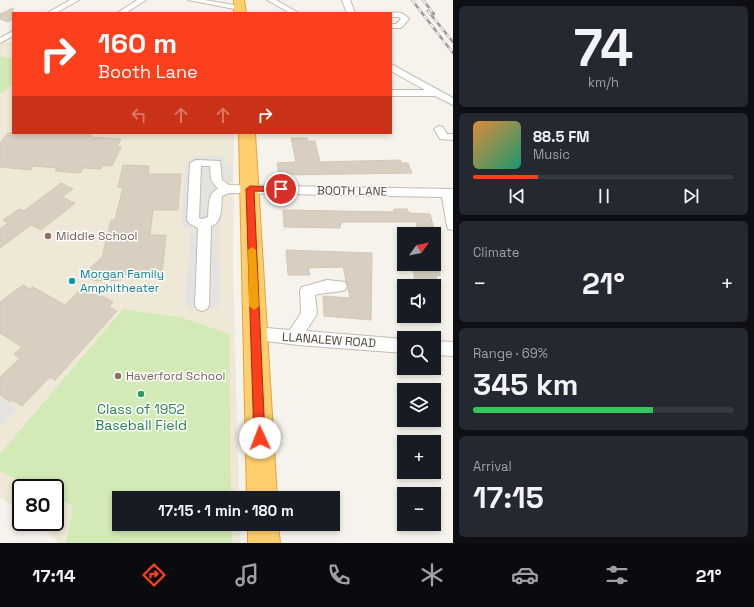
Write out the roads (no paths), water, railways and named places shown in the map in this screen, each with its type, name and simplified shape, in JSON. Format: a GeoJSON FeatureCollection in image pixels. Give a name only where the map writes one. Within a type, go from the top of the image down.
{"type":"FeatureCollection","features":[{"type":"Feature","properties":{"kind":"highway"},"geometry":{"type":"LineString","coordinates":[[247,134],[239,189],[255,334],[262,491]]}},
{"type":"Feature","properties":{"kind":"highway"},"geometry":{"type":"LineString","coordinates":[[263,531],[264,543]]}},
{"type":"Feature","properties":{"kind":"street"},"geometry":{"type":"LineString","coordinates":[[53,12],[75,0]]}},
{"type":"Feature","properties":{"kind":"street"},"geometry":{"type":"LineString","coordinates":[[123,12],[142,0]]}},
{"type":"Feature","properties":{"kind":"street"},"geometry":{"type":"LineString","coordinates":[[192,0],[240,7]]}},
{"type":"Feature","properties":{"kind":"street"},"geometry":{"type":"LineString","coordinates":[[271,0],[293,12]]}},
{"type":"Feature","properties":{"kind":"street"},"geometry":{"type":"LineString","coordinates":[[346,0],[350,12]]}},
{"type":"Feature","properties":{"kind":"street"},"geometry":{"type":"LineString","coordinates":[[392,15],[401,15],[405,19],[398,26],[392,26]]}},
{"type":"Feature","properties":{"kind":"street"},"geometry":{"type":"LineString","coordinates":[[392,68],[453,102]]}},
{"type":"Feature","properties":{"kind":"street"},"geometry":{"type":"LineString","coordinates":[[392,93],[436,93]]}},
{"type":"Feature","properties":{"kind":"street"},"geometry":{"type":"LineString","coordinates":[[439,129],[444,137],[453,137]]}},
{"type":"Feature","properties":{"kind":"street"},"geometry":{"type":"LineString","coordinates":[[196,163],[216,164],[217,184],[239,189],[218,193],[215,200],[213,220],[204,224],[198,224],[192,218],[196,163]]}},
{"type":"Feature","properties":{"kind":"street","name":"BOOTH LANE"},"geometry":{"type":"LineString","coordinates":[[239,189],[450,193]]}},
{"type":"Feature","properties":{"kind":"street"},"geometry":{"type":"LineString","coordinates":[[450,193],[453,226]]}},
{"type":"Feature","properties":{"kind":"street"},"geometry":{"type":"LineString","coordinates":[[202,305],[204,224]]}},
{"type":"Feature","properties":{"kind":"street"},"geometry":{"type":"LineString","coordinates":[[298,338],[298,329],[309,314],[307,291],[327,286],[340,286]]}},
{"type":"Feature","properties":{"kind":"street","name":"LLANALEW ROAD"},"geometry":{"type":"LineString","coordinates":[[255,334],[397,345]]}},
{"type":"Feature","properties":{"kind":"street"},"geometry":{"type":"LineString","coordinates":[[441,348],[453,349]]}},
{"type":"Feature","properties":{"kind":"railway"},"geometry":{"type":"LineString","coordinates":[[412,0],[453,53]]}},
{"type":"Feature","properties":{"kind":"railway"},"geometry":{"type":"LineString","coordinates":[[423,0],[434,14]]}},
{"type":"Feature","properties":{"kind":"railway"},"geometry":{"type":"LineString","coordinates":[[428,11],[453,42]]}},
{"type":"Feature","properties":{"kind":"place","name":"Middle School"},"geometry":{"type":"Point","coordinates":[48,236]}},
{"type":"Feature","properties":{"kind":"place","name":"Morgan Family Amphitheater"},"geometry":{"type":"Point","coordinates":[72,281]}},
{"type":"Feature","properties":{"kind":"place","name":"Haverford School"},"geometry":{"type":"Point","coordinates":[118,376]}},
{"type":"Feature","properties":{"kind":"place","name":"Class of 1952 Baseball Field"},"geometry":{"type":"Point","coordinates":[141,394]}}]}
